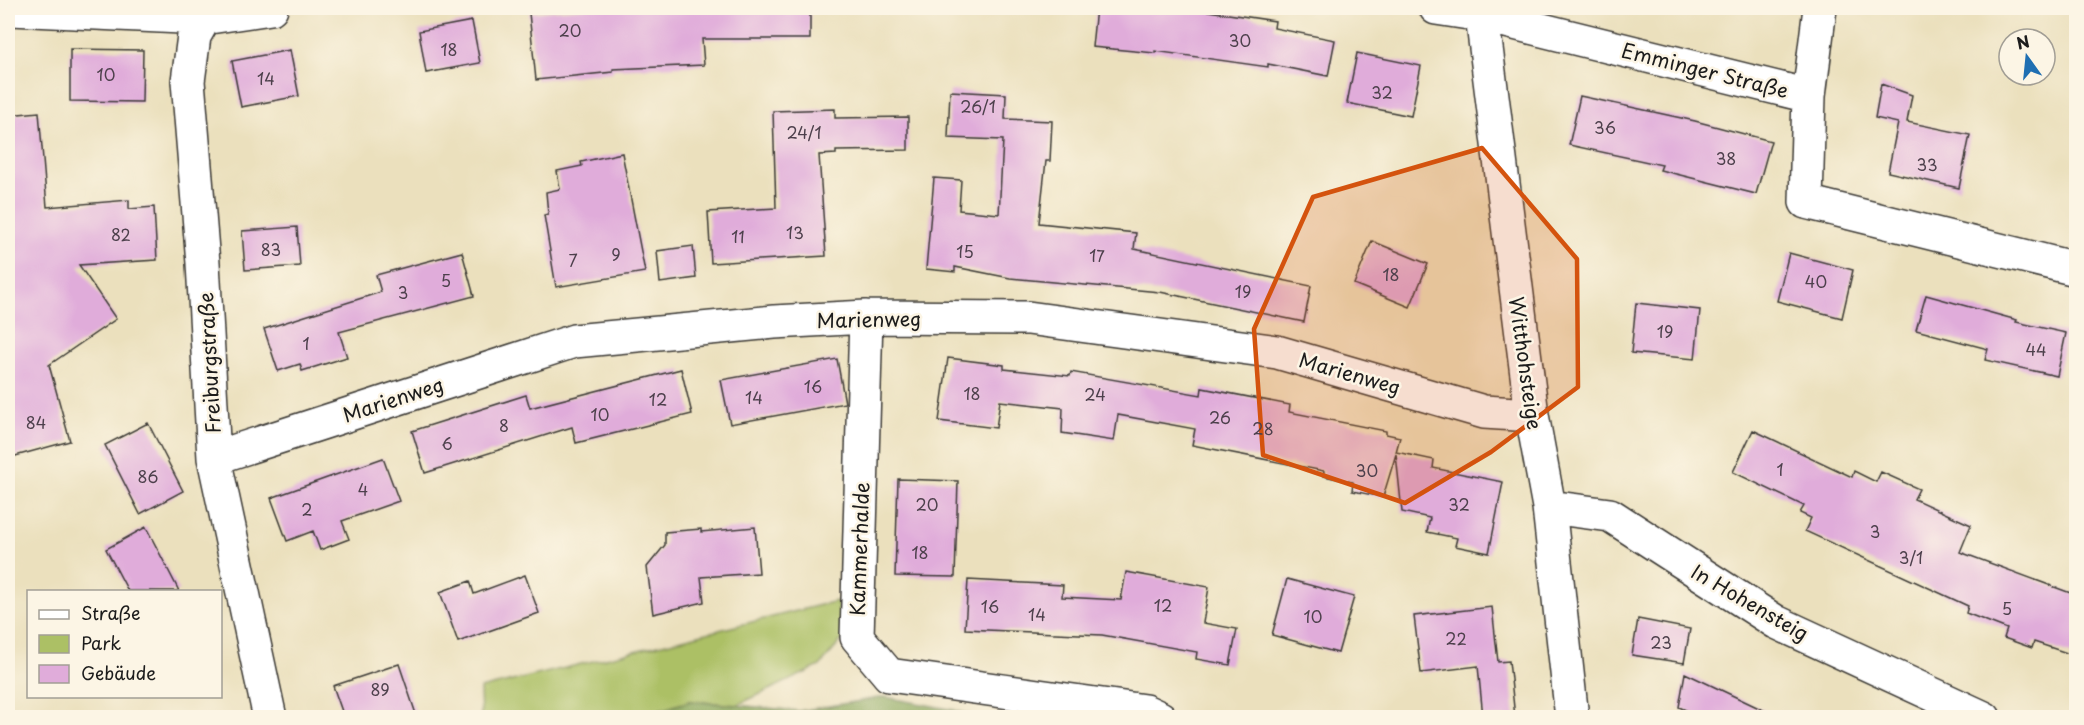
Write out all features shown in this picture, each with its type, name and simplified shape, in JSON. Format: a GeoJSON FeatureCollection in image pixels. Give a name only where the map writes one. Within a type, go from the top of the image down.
{"type":"FeatureCollection","features":[{"type":"Feature","properties":{"kind":"street"},"geometry":{"type":"LineString","coordinates":[[11,9],[206,13],[272,8]]}},
{"type":"Feature","properties":{"kind":"street","name":"Emminger Straße"},"geometry":{"type":"LineString","coordinates":[[1436,8],[1482,11],[1809,96],[1806,202],[2076,269]]}},
{"type":"Feature","properties":{"kind":"street"},"geometry":{"type":"LineString","coordinates":[[1809,96],[1820,8]]}},
{"type":"Feature","properties":{"kind":"street","name":"Witthohsteige"},"geometry":{"type":"LineString","coordinates":[[1482,11],[1532,416],[1549,507],[1572,717]]}},
{"type":"Feature","properties":{"kind":"street","name":"Freiburgstraße"},"geometry":{"type":"LineString","coordinates":[[206,13],[194,36],[188,81],[203,263],[214,458],[270,717]]}},
{"type":"Feature","properties":{"kind":"street","name":"Marienweg"},"geometry":{"type":"LineString","coordinates":[[214,458],[574,341],[774,322],[866,317],[1028,318],[1277,352],[1484,412],[1532,416]]}},
{"type":"Feature","properties":{"kind":"street","name":"Kammerhalde"},"geometry":{"type":"LineString","coordinates":[[866,317],[857,637],[889,675],[1145,711],[1160,717]]}},
{"type":"Feature","properties":{"kind":"street","name":"In Hohensteig"},"geometry":{"type":"LineString","coordinates":[[1549,507],[1610,515],[1776,622],[1984,717]]}},
{"type":"Feature","properties":{"kind":"highlighted area"},"geometry":{"type":"Polygon","coordinates":[[[1482,148],[1577,259],[1578,387],[1491,452],[1405,503],[1263,455],[1254,329],[1313,197],[1482,148]]]}},
{"type":"Feature","properties":{"kind":"green space"},"geometry":{"type":"Polygon","coordinates":[[[837,601],[846,635],[820,666],[737,705],[690,701],[638,718],[481,717],[480,689],[837,601]]]}},
{"type":"Feature","properties":{"kind":"green space"},"geometry":{"type":"Polygon","coordinates":[[[885,697],[954,710],[975,717],[638,717],[690,701],[799,711],[885,697]]]}},
{"type":"Feature","properties":{"kind":"building"},"geometry":{"type":"Polygon","coordinates":[[[582,8],[810,8],[810,39],[702,39],[704,65],[613,69],[613,72],[536,80],[529,13],[582,8]]]}},
{"type":"Feature","properties":{"kind":"building"},"geometry":{"type":"Polygon","coordinates":[[[1096,8],[1188,8],[1275,21],[1274,28],[1335,40],[1328,76],[1268,64],[1268,67],[1155,51],[1155,53],[1092,47],[1096,8]]]}},
{"type":"Feature","properties":{"kind":"building"},"geometry":{"type":"Polygon","coordinates":[[[472,21],[480,63],[426,73],[419,31],[472,21]]]}},
{"type":"Feature","properties":{"kind":"building"},"geometry":{"type":"Polygon","coordinates":[[[70,49],[143,50],[142,102],[70,101],[70,49]]]}},
{"type":"Feature","properties":{"kind":"building"},"geometry":{"type":"Polygon","coordinates":[[[290,50],[299,96],[241,107],[232,61],[290,50]]]}},
{"type":"Feature","properties":{"kind":"building"},"geometry":{"type":"Polygon","coordinates":[[[1357,53],[1421,66],[1411,116],[1347,103],[1357,53]]]}},
{"type":"Feature","properties":{"kind":"building"},"geometry":{"type":"Polygon","coordinates":[[[1881,84],[1912,95],[1907,122],[1970,135],[1959,188],[1888,172],[1898,123],[1875,118],[1881,84]]]}},
{"type":"Feature","properties":{"kind":"building"},"geometry":{"type":"Polygon","coordinates":[[[950,91],[1006,94],[1005,119],[1052,121],[1050,161],[1046,161],[1039,223],[1136,233],[1134,249],[1311,286],[1304,322],[1160,292],[1010,278],[955,267],[955,272],[926,269],[934,178],[961,180],[959,210],[999,214],[1003,140],[948,138],[950,91]]]}},
{"type":"Feature","properties":{"kind":"building"},"geometry":{"type":"Polygon","coordinates":[[[1580,96],[1695,121],[1771,141],[1756,194],[1660,170],[1662,165],[1569,145],[1580,96]]]}},
{"type":"Feature","properties":{"kind":"building"},"geometry":{"type":"Polygon","coordinates":[[[835,109],[835,118],[908,117],[908,150],[836,151],[836,154],[819,155],[826,256],[711,263],[708,212],[776,208],[773,111],[835,109]]]}},
{"type":"Feature","properties":{"kind":"building"},"geometry":{"type":"Polygon","coordinates":[[[39,112],[47,207],[129,200],[129,209],[154,207],[157,260],[79,265],[116,319],[49,365],[70,441],[8,458],[8,115],[39,112]]]}},
{"type":"Feature","properties":{"kind":"building"},"geometry":{"type":"Polygon","coordinates":[[[622,153],[645,272],[556,287],[544,215],[548,214],[546,192],[560,189],[557,171],[582,166],[581,162],[622,153]]]}},
{"type":"Feature","properties":{"kind":"building"},"geometry":{"type":"Polygon","coordinates":[[[297,227],[300,266],[245,270],[242,231],[297,227]]]}},
{"type":"Feature","properties":{"kind":"building"},"geometry":{"type":"Polygon","coordinates":[[[1372,241],[1428,264],[1410,307],[1354,284],[1372,241]]]}},
{"type":"Feature","properties":{"kind":"building"},"geometry":{"type":"Polygon","coordinates":[[[693,246],[696,278],[660,283],[657,251],[693,246]]]}},
{"type":"Feature","properties":{"kind":"building"},"geometry":{"type":"Polygon","coordinates":[[[462,252],[474,296],[339,332],[347,357],[302,371],[300,364],[278,371],[264,329],[381,292],[376,275],[462,252]]]}},
{"type":"Feature","properties":{"kind":"building"},"geometry":{"type":"Polygon","coordinates":[[[1789,253],[1853,270],[1842,318],[1777,301],[1789,253]]]}},
{"type":"Feature","properties":{"kind":"building"},"geometry":{"type":"Polygon","coordinates":[[[1926,295],[2017,320],[2016,322],[2066,333],[2057,376],[1985,360],[1988,349],[1916,330],[1926,295]]]}},
{"type":"Feature","properties":{"kind":"building"},"geometry":{"type":"Polygon","coordinates":[[[1636,303],[1700,310],[1695,359],[1631,353],[1636,303]]]}},
{"type":"Feature","properties":{"kind":"building"},"geometry":{"type":"Polygon","coordinates":[[[948,358],[1004,365],[1004,369],[1070,376],[1071,372],[1201,395],[1202,388],[1290,405],[1289,412],[1386,431],[1386,434],[1400,437],[1396,452],[1434,460],[1433,468],[1503,482],[1489,553],[1455,546],[1457,538],[1427,532],[1430,518],[1402,512],[1396,454],[1383,497],[1352,491],[1353,482],[1323,476],[1324,471],[1192,445],[1195,429],[1118,415],[1114,441],[1062,433],[1063,408],[1000,401],[996,428],[939,421],[948,358]]]}},
{"type":"Feature","properties":{"kind":"building"},"geometry":{"type":"Polygon","coordinates":[[[837,359],[845,403],[730,424],[721,380],[837,359]]]}},
{"type":"Feature","properties":{"kind":"building"},"geometry":{"type":"Polygon","coordinates":[[[681,369],[692,414],[576,443],[572,427],[425,473],[412,431],[526,395],[530,408],[681,369]]]}},
{"type":"Feature","properties":{"kind":"building"},"geometry":{"type":"Polygon","coordinates":[[[148,423],[183,491],[140,514],[105,445],[148,423]]]}},
{"type":"Feature","properties":{"kind":"building"},"geometry":{"type":"Polygon","coordinates":[[[1753,430],[1852,477],[1854,471],[1876,482],[1881,472],[1919,489],[1914,499],[1971,525],[1960,552],[2076,595],[2076,656],[2034,642],[2032,648],[2004,638],[2007,629],[1966,613],[1968,606],[1805,531],[1811,518],[1800,513],[1804,506],[1733,472],[1753,430]]]}},
{"type":"Feature","properties":{"kind":"building"},"geometry":{"type":"Polygon","coordinates":[[[383,458],[399,501],[342,521],[349,539],[320,550],[313,531],[287,541],[271,498],[383,458]]]}},
{"type":"Feature","properties":{"kind":"building"},"geometry":{"type":"Polygon","coordinates":[[[898,479],[958,481],[955,577],[895,576],[898,479]]]}},
{"type":"Feature","properties":{"kind":"building"},"geometry":{"type":"Polygon","coordinates":[[[146,527],[178,590],[127,590],[106,549],[146,527]]]}},
{"type":"Feature","properties":{"kind":"building"},"geometry":{"type":"Polygon","coordinates":[[[755,527],[759,573],[701,577],[704,602],[653,614],[647,567],[665,545],[665,532],[701,529],[701,532],[755,527]]]}},
{"type":"Feature","properties":{"kind":"building"},"geometry":{"type":"Polygon","coordinates":[[[1126,572],[1209,587],[1203,623],[1237,629],[1230,665],[1196,659],[1197,652],[1102,635],[965,629],[968,580],[1063,585],[1062,597],[1121,600],[1126,572]]]}},
{"type":"Feature","properties":{"kind":"building"},"geometry":{"type":"Polygon","coordinates":[[[525,575],[539,613],[458,642],[440,592],[470,581],[474,594],[525,575]]]}},
{"type":"Feature","properties":{"kind":"building"},"geometry":{"type":"Polygon","coordinates":[[[1287,579],[1354,597],[1338,653],[1272,635],[1287,579]]]}},
{"type":"Feature","properties":{"kind":"building"},"geometry":{"type":"Polygon","coordinates":[[[1492,607],[1498,662],[1509,661],[1515,717],[1483,717],[1478,666],[1421,673],[1414,616],[1492,607]]]}},
{"type":"Feature","properties":{"kind":"building"},"geometry":{"type":"Polygon","coordinates":[[[1638,619],[1690,629],[1684,663],[1632,655],[1638,619]]]}},
{"type":"Feature","properties":{"kind":"building"},"geometry":{"type":"Polygon","coordinates":[[[399,664],[417,717],[344,717],[333,686],[399,664]]]}},
{"type":"Feature","properties":{"kind":"building"},"geometry":{"type":"Polygon","coordinates":[[[1685,673],[1778,717],[1701,717],[1679,707],[1685,673]]]}}]}
